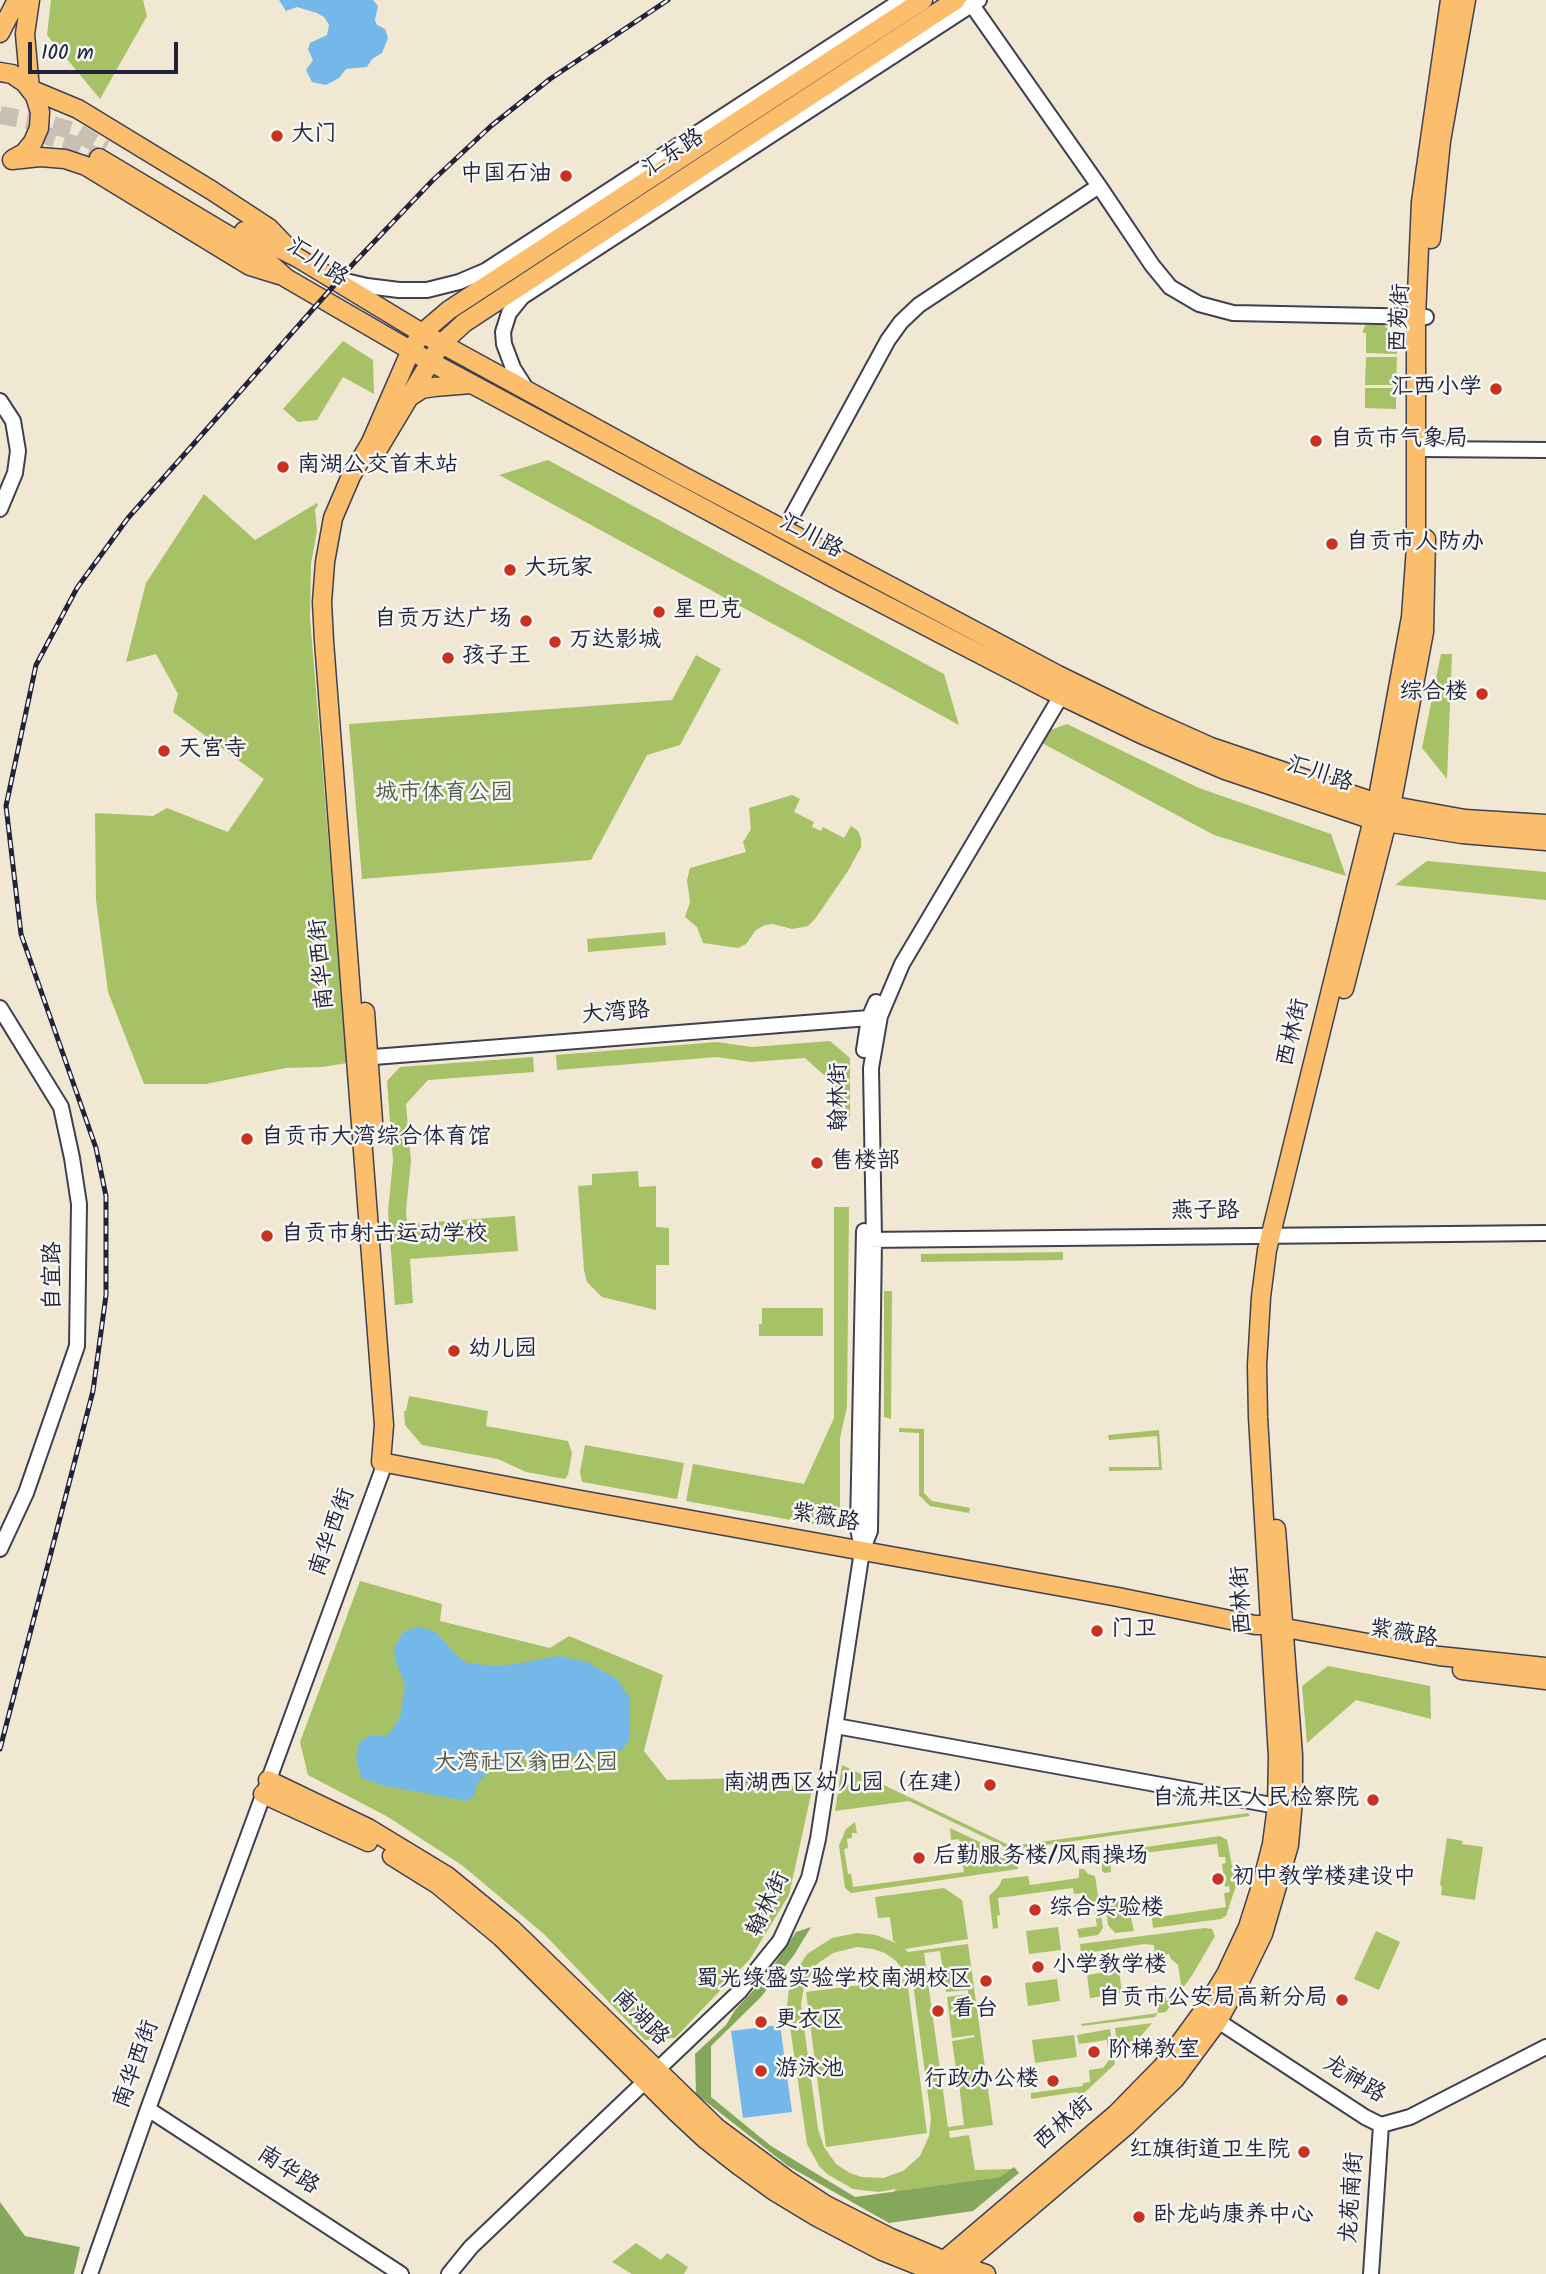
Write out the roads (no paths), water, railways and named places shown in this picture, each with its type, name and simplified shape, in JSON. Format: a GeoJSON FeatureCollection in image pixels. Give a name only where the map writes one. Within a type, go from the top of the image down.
{"type":"FeatureCollection","features":[{"type":"Feature","properties":{"kind":"main road"},"geometry":{"type":"LineString","coordinates":[[0,33],[17,0]]}},
{"type":"Feature","properties":{"kind":"main road"},"geometry":{"type":"LineString","coordinates":[[30,0],[25,34],[30,89]]}},
{"type":"Feature","properties":{"kind":"main road","name":"汇东路"},"geometry":{"type":"LineString","coordinates":[[411,351],[422,333],[449,310],[923,0]]}},
{"type":"Feature","properties":{"kind":"main road"},"geometry":{"type":"LineString","coordinates":[[1382,812],[1411,617],[1416,547],[1421,317],[1420,202],[1450,0]]}},
{"type":"Feature","properties":{"kind":"main road","name":"西苑街"},"geometry":{"type":"LineString","coordinates":[[1382,812],[1424,632],[1427,556],[1420,449],[1421,317],[1441,141],[1466,0]]}},
{"type":"Feature","properties":{"kind":"main road","name":"汇东路"},"geometry":{"type":"LineString","coordinates":[[429,361],[441,344],[464,323],[499,299],[969,2]]}},
{"type":"Feature","properties":{"kind":"main road"},"geometry":{"type":"LineString","coordinates":[[0,72],[12,74],[30,89],[40,112],[39,128],[33,142],[24,153],[4,164]]}},
{"type":"Feature","properties":{"kind":"main road"},"geometry":{"type":"LineString","coordinates":[[30,89],[78,109],[211,190],[269,228],[298,258]]}},
{"type":"Feature","properties":{"kind":"main road","name":"汇川路"},"geometry":{"type":"LineString","coordinates":[[1546,824],[1382,812],[1212,747],[1144,717],[1010,649],[441,344],[298,258],[261,241],[102,153],[258,253],[286,278],[411,351],[837,580],[1140,734],[1225,771],[1462,834],[1546,841]]}},
{"type":"Feature","properties":{"kind":"main road"},"geometry":{"type":"LineString","coordinates":[[4,164],[40,157],[65,159],[86,166],[250,266],[286,278]]}},
{"type":"Feature","properties":{"kind":"main road","name":"南华西街"},"geometry":{"type":"LineString","coordinates":[[363,1058],[334,771],[322,601],[324,562],[333,518],[341,498],[370,442],[411,351]]}},
{"type":"Feature","properties":{"kind":"main road","name":"南华西街"},"geometry":{"type":"LineString","coordinates":[[389,1464],[381,1462],[384,1425],[354,907],[332,601],[335,563],[344,521],[366,472],[429,361]]}},
{"type":"Feature","properties":{"kind":"main road"},"geometry":{"type":"LineString","coordinates":[[408,398],[434,387],[471,384]]}},
{"type":"Feature","properties":{"kind":"main road","name":"西林街"},"geometry":{"type":"LineString","coordinates":[[943,2270],[1116,2114],[1163,2066],[1226,1975],[1248,1927],[1262,1884],[1272,1844],[1277,1806],[1278,1757],[1256,1365],[1261,1297],[1382,812]]}},
{"type":"Feature","properties":{"kind":"main road","name":"紫薇路"},"geometry":{"type":"LineString","coordinates":[[389,1464],[1118,1597],[1436,1667],[1546,1680]]}},
{"type":"Feature","properties":{"kind":"main road","name":"西林街"},"geometry":{"type":"LineString","coordinates":[[943,2270],[1136,2116],[1175,2079],[1218,2021],[1240,1981],[1263,1934],[1289,1844],[1293,1755],[1272,1630]]}},
{"type":"Feature","properties":{"kind":"main road","name":"紫薇路"},"geometry":{"type":"LineString","coordinates":[[1272,1630],[1438,1656],[1546,1668]]}},
{"type":"Feature","properties":{"kind":"main road","name":"南湖路"},"geometry":{"type":"LineString","coordinates":[[266,1787],[362,1838],[437,1884],[501,1937],[651,2077],[705,2139],[774,2191],[882,2251],[943,2270],[986,2274]]}},
{"type":"Feature","properties":{"kind":"street"},"geometry":{"type":"LineString","coordinates":[[329,276],[367,286],[427,290],[460,282],[485,271],[902,0]]}},
{"type":"Feature","properties":{"kind":"street"},"geometry":{"type":"LineString","coordinates":[[528,391],[513,368],[504,344],[503,332],[509,313],[522,297],[969,2],[1170,288],[1199,304],[1233,313],[1421,317]]}},
{"type":"Feature","properties":{"kind":"street"},"geometry":{"type":"LineString","coordinates":[[792,516],[888,340],[901,322],[919,305],[1100,186]]}},
{"type":"Feature","properties":{"kind":"street"},"geometry":{"type":"LineString","coordinates":[[0,401],[13,421],[18,451],[15,473],[0,509]]}},
{"type":"Feature","properties":{"kind":"street"},"geometry":{"type":"LineString","coordinates":[[1420,449],[1546,450]]}},
{"type":"Feature","properties":{"kind":"street","name":"翰林街"},"geometry":{"type":"LineString","coordinates":[[449,2274],[471,2248],[739,1992],[780,1941],[809,1878],[818,1839],[862,1551],[858,1528],[869,1239],[864,1053],[892,968],[1056,693]]}},
{"type":"Feature","properties":{"kind":"street","name":"自宜路"},"geometry":{"type":"LineString","coordinates":[[0,1009],[61,1107],[79,1204],[77,1346],[26,1493],[0,1549]]}},
{"type":"Feature","properties":{"kind":"street","name":"大湾路"},"geometry":{"type":"LineString","coordinates":[[363,1058],[874,1020]]}},
{"type":"Feature","properties":{"kind":"street","name":"燕子路"},"geometry":{"type":"LineString","coordinates":[[869,1239],[1546,1233]]}},
{"type":"Feature","properties":{"kind":"street","name":"南华西街"},"geometry":{"type":"LineString","coordinates":[[90,2274],[266,1787],[389,1464]]}},
{"type":"Feature","properties":{"kind":"street"},"geometry":{"type":"LineString","coordinates":[[836,1726],[1277,1806]]}},
{"type":"Feature","properties":{"kind":"street","name":"龙神路"},"geometry":{"type":"LineString","coordinates":[[1218,2021],[1381,2125],[1410,2118],[1546,2047]]}},
{"type":"Feature","properties":{"kind":"street","name":"南华路"},"geometry":{"type":"LineString","coordinates":[[148,2109],[401,2274]]}},
{"type":"Feature","properties":{"kind":"street","name":"龙苑南街"},"geometry":{"type":"LineString","coordinates":[[1371,2274],[1381,2125]]}},
{"type":"Feature","properties":{"kind":"water"},"geometry":{"type":"Polygon","coordinates":[[[279,0],[373,0],[378,6],[375,20],[377,25],[385,29],[388,38],[382,53],[372,59],[367,67],[346,69],[339,78],[326,85],[312,82],[306,70],[313,60],[308,49],[310,43],[327,35],[329,25],[324,17],[317,13],[297,7],[286,11],[279,0]]]}},
{"type":"Feature","properties":{"kind":"water"},"geometry":{"type":"Polygon","coordinates":[[[419,1627],[436,1632],[454,1653],[467,1663],[494,1666],[559,1656],[587,1662],[617,1679],[630,1698],[630,1738],[623,1750],[566,1757],[523,1758],[492,1769],[478,1782],[474,1796],[467,1801],[385,1786],[361,1778],[356,1759],[359,1743],[369,1736],[388,1735],[400,1718],[405,1685],[394,1648],[404,1631],[419,1627]]]}},
{"type":"Feature","properties":{"kind":"water","name":"游泳池"},"geometry":{"type":"Polygon","coordinates":[[[780,2025],[792,2112],[743,2118],[731,2031],[780,2025]]]}},
{"type":"Feature","properties":{"kind":"tunnel"},"geometry":{"type":"LineString","coordinates":[[0,115],[77,132],[105,149]]}},
{"type":"Feature","properties":{"kind":"tunnel"},"geometry":{"type":"LineString","coordinates":[[38,133],[72,144],[99,158]]}},
{"type":"Feature","properties":{"kind":"railway"},"geometry":{"type":"LineString","coordinates":[[0,1749],[93,1391],[106,1295],[106,1196],[96,1148],[21,934],[6,806],[36,665],[77,588],[128,518],[353,264],[432,181],[491,126],[550,79],[668,0]]}},
{"type":"Feature","properties":{"kind":"place","name":"大门"},"geometry":{"type":"Point","coordinates":[277,136]}},
{"type":"Feature","properties":{"kind":"place","name":"中国石油"},"geometry":{"type":"Point","coordinates":[566,176]}},
{"type":"Feature","properties":{"kind":"place","name":"汇西小学"},"geometry":{"type":"Point","coordinates":[1496,389]}},
{"type":"Feature","properties":{"kind":"place","name":"自贡市气象局"},"geometry":{"type":"Point","coordinates":[1316,441]}},
{"type":"Feature","properties":{"kind":"place","name":"南湖公交首末站"},"geometry":{"type":"Point","coordinates":[283,467]}},
{"type":"Feature","properties":{"kind":"place","name":"自贡市人防办"},"geometry":{"type":"Point","coordinates":[1332,544]}},
{"type":"Feature","properties":{"kind":"place","name":"大玩家"},"geometry":{"type":"Point","coordinates":[510,570]}},
{"type":"Feature","properties":{"kind":"place","name":"星巴克"},"geometry":{"type":"Point","coordinates":[659,612]}},
{"type":"Feature","properties":{"kind":"place","name":"自贡万达广场"},"geometry":{"type":"Point","coordinates":[526,621]}},
{"type":"Feature","properties":{"kind":"place","name":"万达影城"},"geometry":{"type":"Point","coordinates":[555,642]}},
{"type":"Feature","properties":{"kind":"place","name":"孩子王"},"geometry":{"type":"Point","coordinates":[448,658]}},
{"type":"Feature","properties":{"kind":"place","name":"综合楼"},"geometry":{"type":"Point","coordinates":[1482,694]}},
{"type":"Feature","properties":{"kind":"place","name":"天宫寺"},"geometry":{"type":"Point","coordinates":[164,751]}},
{"type":"Feature","properties":{"kind":"place","name":"自贡市大湾综合体育馆"},"geometry":{"type":"Point","coordinates":[247,1139]}},
{"type":"Feature","properties":{"kind":"place","name":"售楼部"},"geometry":{"type":"Point","coordinates":[817,1163]}},
{"type":"Feature","properties":{"kind":"place","name":"自贡市射击运动学校"},"geometry":{"type":"Point","coordinates":[267,1236]}},
{"type":"Feature","properties":{"kind":"place","name":"幼儿园"},"geometry":{"type":"Point","coordinates":[454,1351]}},
{"type":"Feature","properties":{"kind":"place","name":"门卫"},"geometry":{"type":"Point","coordinates":[1097,1631]}},
{"type":"Feature","properties":{"kind":"place","name":"南湖西区幼儿园（在建）"},"geometry":{"type":"Point","coordinates":[990,1785]}},
{"type":"Feature","properties":{"kind":"place","name":"自流井区人民检察院"},"geometry":{"type":"Point","coordinates":[1373,1800]}},
{"type":"Feature","properties":{"kind":"place","name":"后勤服务楼/风雨操场"},"geometry":{"type":"Point","coordinates":[919,1858]}},
{"type":"Feature","properties":{"kind":"place","name":"初中教学楼建设中"},"geometry":{"type":"Point","coordinates":[1218,1879]}},
{"type":"Feature","properties":{"kind":"place","name":"综合实验楼"},"geometry":{"type":"Point","coordinates":[1035,1910]}},
{"type":"Feature","properties":{"kind":"place","name":"小学教学楼"},"geometry":{"type":"Point","coordinates":[1038,1967]}},
{"type":"Feature","properties":{"kind":"place","name":"蜀光绿盛实验学校南湖校区"},"geometry":{"type":"Point","coordinates":[986,1981]}},
{"type":"Feature","properties":{"kind":"place","name":"自贡市公安局高新分局"},"geometry":{"type":"Point","coordinates":[1342,2000]}},
{"type":"Feature","properties":{"kind":"place","name":"看台"},"geometry":{"type":"Point","coordinates":[938,2011]}},
{"type":"Feature","properties":{"kind":"place","name":"更衣区"},"geometry":{"type":"Point","coordinates":[761,2022]}},
{"type":"Feature","properties":{"kind":"place","name":"阶梯教室"},"geometry":{"type":"Point","coordinates":[1094,2052]}},
{"type":"Feature","properties":{"kind":"place","name":"游泳池"},"geometry":{"type":"Point","coordinates":[761,2071]}},
{"type":"Feature","properties":{"kind":"place","name":"行政办公楼"},"geometry":{"type":"Point","coordinates":[1053,2081]}},
{"type":"Feature","properties":{"kind":"place","name":"红旗街道卫生院"},"geometry":{"type":"Point","coordinates":[1304,2152]}},
{"type":"Feature","properties":{"kind":"place","name":"卧龙屿康养中心"},"geometry":{"type":"Point","coordinates":[1139,2217]}},
{"type":"Feature","properties":{"kind":"park label","name":"城市体育公园"},"geometry":{"type":"Point","coordinates":[444,795]}},
{"type":"Feature","properties":{"kind":"park label","name":"大湾社区翁田公园"},"geometry":{"type":"Point","coordinates":[526,1765]}}]}
